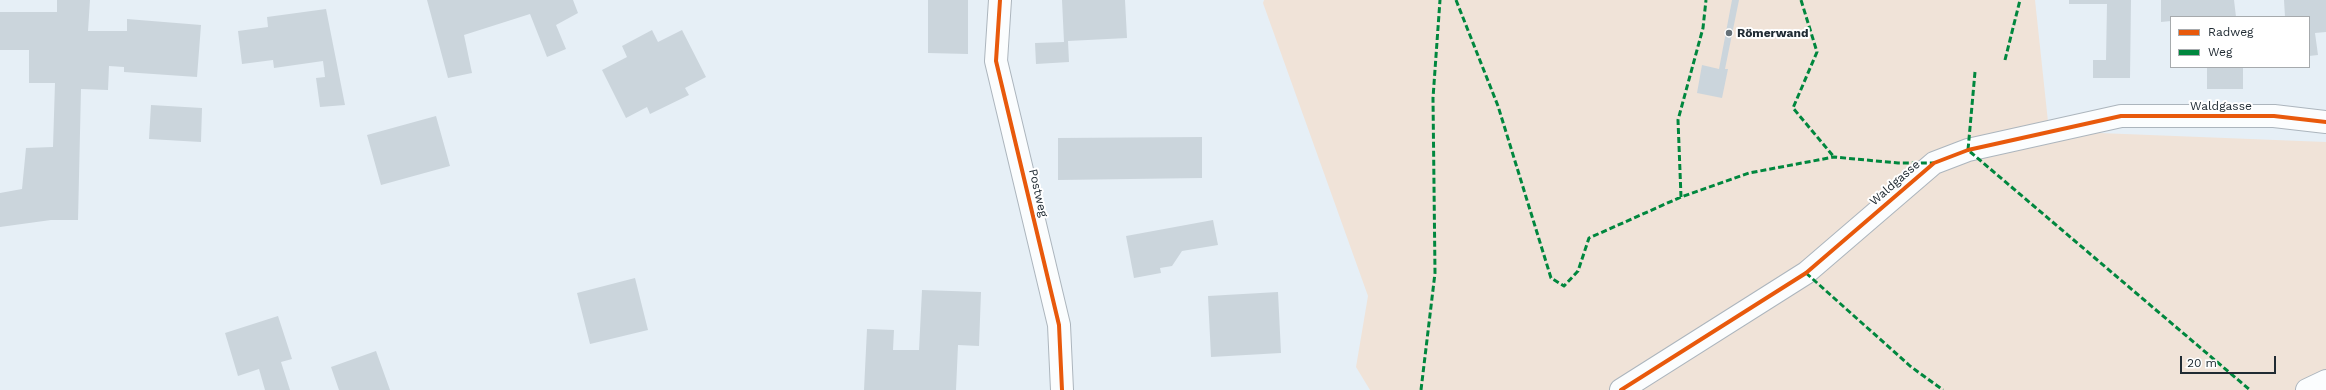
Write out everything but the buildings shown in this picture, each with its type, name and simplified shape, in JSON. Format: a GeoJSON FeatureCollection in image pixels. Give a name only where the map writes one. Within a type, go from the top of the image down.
{"type":"FeatureCollection","features":[{"type":"Feature","properties":{"kind":"street","name":"Postweg"},"geometry":{"type":"LineString","coordinates":[[1000,0],[996,61],[1059,325],[1062,390]]}},
{"type":"Feature","properties":{"kind":"street","name":"Waldgasse"},"geometry":{"type":"LineString","coordinates":[[1621,390],[1806,273],[1934,163],[1968,150],[2121,116],[2274,116],[2326,122]]}},
{"type":"Feature","properties":{"kind":"street"},"geometry":{"type":"LineString","coordinates":[[2307,390],[2326,381]]}},
{"type":"Feature","properties":{"kind":"shaded area"},"geometry":{"type":"Polygon","coordinates":[[[1264,0],[2035,0],[2049,131],[2326,142],[2326,390],[1370,390],[1356,367],[1368,296],[1263,3],[1264,0]]]}},
{"type":"Feature","properties":{"kind":"marked path"},"geometry":{"type":"LineString","coordinates":[[1421,390],[1435,273],[1433,98],[1440,0]]}},
{"type":"Feature","properties":{"kind":"marked path"},"geometry":{"type":"LineString","coordinates":[[1456,0],[1498,106],[1551,278],[1564,286],[1578,271],[1589,238],[1681,197],[1749,173],[1834,157],[1898,163],[1934,163]]}},
{"type":"Feature","properties":{"kind":"marked path"},"geometry":{"type":"LineString","coordinates":[[1681,197],[1678,120],[1703,28],[1706,0]]}},
{"type":"Feature","properties":{"kind":"marked path"},"geometry":{"type":"LineString","coordinates":[[1801,0],[1817,52],[1793,108],[1834,157]]}},
{"type":"Feature","properties":{"kind":"marked path"},"geometry":{"type":"LineString","coordinates":[[2005,60],[2020,0]]}},
{"type":"Feature","properties":{"kind":"marked path"},"geometry":{"type":"LineString","coordinates":[[1975,72],[1968,150],[2250,390]]}},
{"type":"Feature","properties":{"kind":"marked path"},"geometry":{"type":"LineString","coordinates":[[1806,273],[1910,366],[1943,390]]}},
{"type":"Feature","properties":{"kind":"cycle path"},"geometry":{"type":"LineString","coordinates":[[1000,0],[996,61],[1059,325],[1062,390]]}},
{"type":"Feature","properties":{"kind":"cycle path"},"geometry":{"type":"LineString","coordinates":[[1621,390],[1806,273],[1934,163],[1968,150],[2121,116],[2274,116],[2326,122]]}},
{"type":"Feature","properties":{"kind":"place","name":"Römerwand"},"geometry":{"type":"Point","coordinates":[1729,33]}}]}
